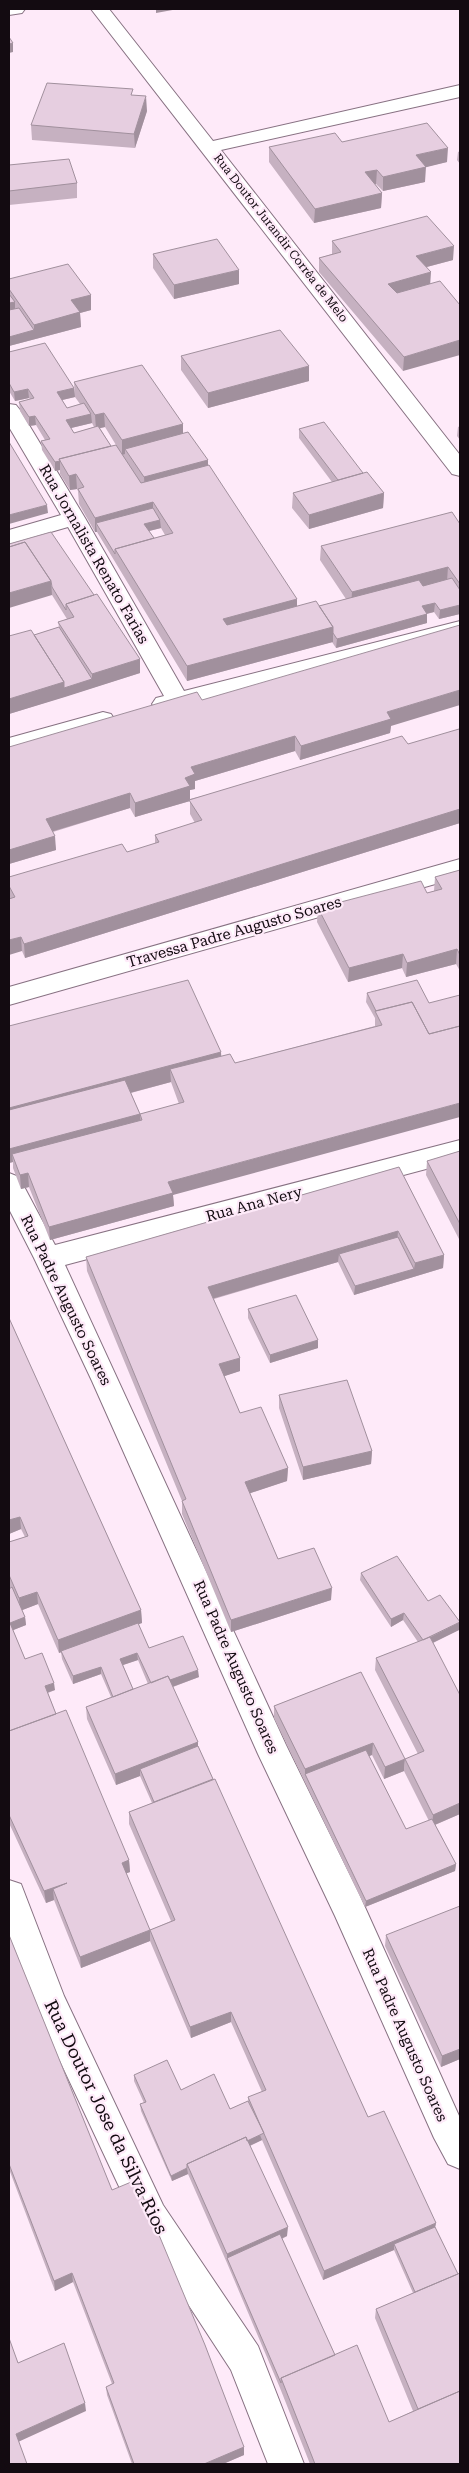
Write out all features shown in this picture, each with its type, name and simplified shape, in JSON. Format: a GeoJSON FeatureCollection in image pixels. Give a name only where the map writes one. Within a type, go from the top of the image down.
{"type":"FeatureCollection","features":[{"type":"Feature","properties":{"kind":"street"},"geometry":{"type":"LineString","coordinates":[[9,10],[16,9]]}},
{"type":"Feature","properties":{"kind":"street","name":"Rua Doutor Jurandir Corrêa de Melo"},"geometry":{"type":"LineString","coordinates":[[100,9],[210,147],[460,469]]}},
{"type":"Feature","properties":{"kind":"street"},"geometry":{"type":"LineString","coordinates":[[210,147],[460,91]]}},
{"type":"Feature","properties":{"kind":"street","name":"Rua Jornalista Renato Farias"},"geometry":{"type":"LineString","coordinates":[[9,410],[74,518],[178,700]]}},
{"type":"Feature","properties":{"kind":"street"},"geometry":{"type":"LineString","coordinates":[[9,537],[74,518]]}},
{"type":"Feature","properties":{"kind":"street"},"geometry":{"type":"LineString","coordinates":[[9,746],[131,712],[460,628]]}},
{"type":"Feature","properties":{"kind":"street","name":"Travessa Padre Augusto Soares"},"geometry":{"type":"LineString","coordinates":[[9,996],[460,868]]}},
{"type":"Feature","properties":{"kind":"street","name":"Rua Ana Nery"},"geometry":{"type":"LineString","coordinates":[[48,1258],[460,1150]]}},
{"type":"Feature","properties":{"kind":"street","name":"Rua Padre Augusto Soares"},"geometry":{"type":"LineString","coordinates":[[9,1184],[48,1258],[179,1540],[274,1754],[456,2132]]}},
{"type":"Feature","properties":{"kind":"street","name":"Rua Doutor Jose da Silva Rios"},"geometry":{"type":"LineString","coordinates":[[9,1895],[49,2001],[151,2218],[245,2358],[286,2464]]}},
{"type":"Feature","properties":{"kind":"building"},"geometry":{"type":"Polygon","coordinates":[[[47,83],[133,89],[131,95],[146,96],[134,134],[31,125],[47,83]]]}},
{"type":"Feature","properties":{"kind":"building"},"geometry":{"type":"Polygon","coordinates":[[[427,123],[448,148],[416,155],[426,167],[383,177],[377,170],[365,172],[382,193],[315,209],[269,147],[335,133],[342,142],[427,123]]]}},
{"type":"Feature","properties":{"kind":"building"},"geometry":{"type":"Polygon","coordinates":[[[69,159],[77,183],[9,191],[9,165],[69,159]]]}},
{"type":"Feature","properties":{"kind":"building"},"geometry":{"type":"Polygon","coordinates":[[[427,216],[454,246],[416,256],[431,272],[388,284],[397,293],[440,281],[460,305],[460,340],[404,357],[319,258],[341,252],[332,241],[427,216]]]}},
{"type":"Feature","properties":{"kind":"building"},"geometry":{"type":"Polygon","coordinates":[[[217,239],[239,270],[174,285],[153,254],[217,239]]]}},
{"type":"Feature","properties":{"kind":"building"},"geometry":{"type":"Polygon","coordinates":[[[68,264],[91,295],[71,300],[80,312],[34,325],[9,289],[9,279],[68,264]]]}},
{"type":"Feature","properties":{"kind":"building"},"geometry":{"type":"Polygon","coordinates":[[[9,294],[15,302],[9,303],[9,294]]]}},
{"type":"Feature","properties":{"kind":"building"},"geometry":{"type":"Polygon","coordinates":[[[19,308],[34,330],[9,337],[9,310],[19,308]]]}},
{"type":"Feature","properties":{"kind":"building"},"geometry":{"type":"Polygon","coordinates":[[[280,330],[309,366],[208,393],[181,356],[280,330]]]}},
{"type":"Feature","properties":{"kind":"building"},"geometry":{"type":"Polygon","coordinates":[[[45,343],[74,388],[57,392],[67,408],[84,403],[91,414],[66,420],[74,433],[98,426],[111,446],[59,459],[60,461],[55,462],[41,441],[50,439],[35,416],[29,417],[19,402],[34,398],[28,389],[14,392],[9,383],[9,352],[45,343]]]}},
{"type":"Feature","properties":{"kind":"building"},"geometry":{"type":"Polygon","coordinates":[[[142,365],[183,424],[122,440],[104,413],[95,415],[74,382],[142,365]]]}},
{"type":"Feature","properties":{"kind":"building"},"geometry":{"type":"Polygon","coordinates":[[[324,422],[363,473],[338,480],[299,429],[324,422]]]}},
{"type":"Feature","properties":{"kind":"building"},"geometry":{"type":"Polygon","coordinates":[[[188,432],[208,460],[144,477],[125,449],[188,432]]]}},
{"type":"Feature","properties":{"kind":"building"},"geometry":{"type":"Polygon","coordinates":[[[9,442],[47,505],[9,515],[9,442]]]}},
{"type":"Feature","properties":{"kind":"building"},"geometry":{"type":"Polygon","coordinates":[[[116,445],[141,483],[209,465],[297,599],[223,619],[227,625],[316,601],[333,627],[187,666],[115,549],[173,533],[153,502],[95,518],[78,489],[84,487],[76,474],[69,476],[59,459],[116,445]]]}},
{"type":"Feature","properties":{"kind":"building"},"geometry":{"type":"Polygon","coordinates":[[[367,472],[384,493],[309,515],[293,493],[367,472]]]}},
{"type":"Feature","properties":{"kind":"building"},"geometry":{"type":"Polygon","coordinates":[[[153,508],[160,520],[144,524],[154,538],[115,549],[115,554],[96,523],[153,508]]]}},
{"type":"Feature","properties":{"kind":"building"},"geometry":{"type":"Polygon","coordinates":[[[452,512],[460,524],[460,584],[448,567],[352,592],[321,546],[452,512]]]}},
{"type":"Feature","properties":{"kind":"building"},"geometry":{"type":"Polygon","coordinates":[[[51,532],[94,595],[66,604],[66,610],[52,587],[51,581],[25,542],[9,547],[9,544],[51,532]]]}},
{"type":"Feature","properties":{"kind":"building"},"geometry":{"type":"Polygon","coordinates":[[[25,542],[51,581],[9,593],[9,547],[25,542]]]}},
{"type":"Feature","properties":{"kind":"building"},"geometry":{"type":"Polygon","coordinates":[[[452,578],[460,590],[460,605],[440,610],[435,603],[422,606],[427,614],[337,639],[333,633],[333,627],[319,606],[419,580],[423,586],[452,578]]]}},
{"type":"Feature","properties":{"kind":"building"},"geometry":{"type":"Polygon","coordinates":[[[97,594],[140,659],[92,674],[58,622],[74,617],[66,604],[97,594]]]}},
{"type":"Feature","properties":{"kind":"building"},"geometry":{"type":"Polygon","coordinates":[[[460,625],[460,690],[387,712],[391,719],[301,746],[295,736],[191,767],[195,774],[185,778],[190,786],[135,803],[130,793],[46,819],[55,836],[9,850],[9,747],[197,692],[202,700],[460,625]]]}},
{"type":"Feature","properties":{"kind":"building"},"geometry":{"type":"Polygon","coordinates":[[[59,627],[92,679],[64,688],[64,682],[34,635],[59,627]]]}},
{"type":"Feature","properties":{"kind":"building"},"geometry":{"type":"Polygon","coordinates":[[[31,630],[64,682],[9,699],[9,636],[31,630]]]}},
{"type":"Feature","properties":{"kind":"building"},"geometry":{"type":"Polygon","coordinates":[[[459,729],[460,809],[24,944],[21,937],[9,940],[9,899],[15,897],[9,886],[9,877],[122,844],[127,852],[159,842],[155,835],[202,820],[189,800],[402,736],[408,744],[459,729]]]}},
{"type":"Feature","properties":{"kind":"building"},"geometry":{"type":"Polygon","coordinates":[[[460,870],[460,955],[457,949],[407,963],[403,954],[349,968],[318,908],[421,881],[427,893],[442,889],[435,877],[460,870]]]}},
{"type":"Feature","properties":{"kind":"building"},"geometry":{"type":"Polygon","coordinates":[[[188,980],[221,1052],[9,1108],[9,1026],[188,980]]]}},
{"type":"Feature","properties":{"kind":"building"},"geometry":{"type":"Polygon","coordinates":[[[417,980],[429,1003],[460,995],[460,1026],[429,1034],[412,1002],[376,1011],[367,993],[417,980]]]}},
{"type":"Feature","properties":{"kind":"building"},"geometry":{"type":"Polygon","coordinates":[[[412,1002],[429,1034],[460,1026],[460,1103],[168,1182],[173,1193],[49,1227],[28,1173],[20,1175],[12,1154],[142,1120],[140,1114],[184,1102],[170,1069],[230,1054],[235,1063],[382,1025],[375,1011],[412,1002]]]}},
{"type":"Feature","properties":{"kind":"building"},"geometry":{"type":"Polygon","coordinates":[[[125,1080],[140,1114],[9,1149],[9,1110],[125,1080]]]}},
{"type":"Feature","properties":{"kind":"building"},"geometry":{"type":"Polygon","coordinates":[[[460,1151],[460,1224],[427,1161],[460,1151]]]}},
{"type":"Feature","properties":{"kind":"building"},"geometry":{"type":"Polygon","coordinates":[[[399,1167],[444,1255],[415,1263],[398,1231],[208,1287],[240,1358],[219,1364],[240,1413],[261,1407],[288,1468],[245,1482],[278,1559],[314,1548],[332,1588],[231,1620],[182,1501],[186,1499],[86,1257],[399,1167]]]}},
{"type":"Feature","properties":{"kind":"building"},"geometry":{"type":"Polygon","coordinates":[[[398,1237],[414,1269],[355,1286],[339,1254],[398,1237]]]}},
{"type":"Feature","properties":{"kind":"building"},"geometry":{"type":"Polygon","coordinates":[[[296,1295],[318,1340],[270,1355],[248,1309],[296,1295]]]}},
{"type":"Feature","properties":{"kind":"building"},"geometry":{"type":"Polygon","coordinates":[[[9,1318],[141,1610],[58,1640],[37,1592],[19,1598],[9,1575],[9,1542],[28,1536],[20,1517],[9,1520],[9,1318]]]}},
{"type":"Feature","properties":{"kind":"building"},"geometry":{"type":"Polygon","coordinates":[[[347,1380],[372,1451],[303,1467],[279,1395],[347,1380]]]}},
{"type":"Feature","properties":{"kind":"building"},"geometry":{"type":"Polygon","coordinates":[[[397,1556],[428,1601],[440,1595],[460,1622],[423,1640],[404,1613],[391,1619],[361,1573],[397,1556]]]}},
{"type":"Feature","properties":{"kind":"building"},"geometry":{"type":"Polygon","coordinates":[[[12,1587],[25,1617],[10,1623],[25,1659],[42,1653],[54,1683],[45,1686],[56,1714],[9,1731],[9,1589],[12,1587]]]}},
{"type":"Feature","properties":{"kind":"building"},"geometry":{"type":"Polygon","coordinates":[[[138,1623],[149,1648],[183,1636],[198,1670],[170,1680],[168,1676],[151,1683],[137,1653],[120,1659],[133,1689],[113,1697],[101,1667],[73,1676],[61,1651],[138,1623]]]}},
{"type":"Feature","properties":{"kind":"building"},"geometry":{"type":"Polygon","coordinates":[[[430,1637],[460,1695],[460,1803],[433,1815],[405,1759],[424,1751],[376,1658],[430,1637]]]}},
{"type":"Feature","properties":{"kind":"building"},"geometry":{"type":"Polygon","coordinates":[[[361,1672],[405,1759],[385,1767],[373,1743],[305,1769],[274,1706],[361,1672]]]}},
{"type":"Feature","properties":{"kind":"building"},"geometry":{"type":"Polygon","coordinates":[[[168,1676],[198,1742],[115,1774],[86,1707],[168,1676]]]}},
{"type":"Feature","properties":{"kind":"building"},"geometry":{"type":"Polygon","coordinates":[[[66,1710],[129,1860],[122,1863],[150,1930],[80,1957],[53,1889],[67,1883],[44,1891],[9,1815],[9,1731],[66,1710]]]}},
{"type":"Feature","properties":{"kind":"building"},"geometry":{"type":"Polygon","coordinates":[[[198,1746],[213,1779],[154,1802],[140,1769],[198,1746]]]}},
{"type":"Feature","properties":{"kind":"building"},"geometry":{"type":"Polygon","coordinates":[[[366,1750],[406,1829],[432,1819],[456,1864],[366,1901],[305,1774],[366,1750]]]}},
{"type":"Feature","properties":{"kind":"building"},"geometry":{"type":"Polygon","coordinates":[[[215,1779],[368,2117],[384,2111],[436,2223],[324,2271],[248,2097],[266,2090],[231,2012],[190,2027],[150,1930],[175,1920],[129,1812],[215,1779]]]}},
{"type":"Feature","properties":{"kind":"building"},"geometry":{"type":"Polygon","coordinates":[[[460,1906],[460,2049],[442,2056],[386,1935],[460,1906]]]}},
{"type":"Feature","properties":{"kind":"building"},"geometry":{"type":"Polygon","coordinates":[[[9,1935],[112,2190],[136,2180],[205,2345],[244,2447],[204,2464],[134,2464],[106,2387],[114,2383],[72,2273],[54,2281],[9,2164],[9,1935]]]}},
{"type":"Feature","properties":{"kind":"building"},"geometry":{"type":"Polygon","coordinates":[[[167,2060],[181,2090],[214,2074],[230,2109],[248,2101],[264,2133],[247,2141],[246,2137],[187,2164],[187,2168],[171,2176],[140,2104],[146,2102],[134,2075],[167,2060]]]}},
{"type":"Feature","properties":{"kind":"building"},"geometry":{"type":"Polygon","coordinates":[[[246,2137],[288,2227],[227,2254],[187,2164],[246,2137]]]}},
{"type":"Feature","properties":{"kind":"building"},"geometry":{"type":"Polygon","coordinates":[[[435,2227],[458,2274],[415,2292],[394,2244],[435,2227]]]}},
{"type":"Feature","properties":{"kind":"building"},"geometry":{"type":"Polygon","coordinates":[[[280,2234],[335,2355],[281,2378],[281,2383],[227,2258],[280,2234]]]}},
{"type":"Feature","properties":{"kind":"building"},"geometry":{"type":"Polygon","coordinates":[[[460,2273],[460,2391],[418,2409],[376,2309],[460,2273]]]}},
{"type":"Feature","properties":{"kind":"building"},"geometry":{"type":"Polygon","coordinates":[[[9,2338],[18,2363],[64,2343],[85,2403],[16,2434],[27,2464],[9,2464],[9,2338]]]}},
{"type":"Feature","properties":{"kind":"building"},"geometry":{"type":"Polygon","coordinates":[[[357,2345],[389,2422],[460,2391],[460,2464],[315,2464],[281,2378],[357,2345]]]}}]}
